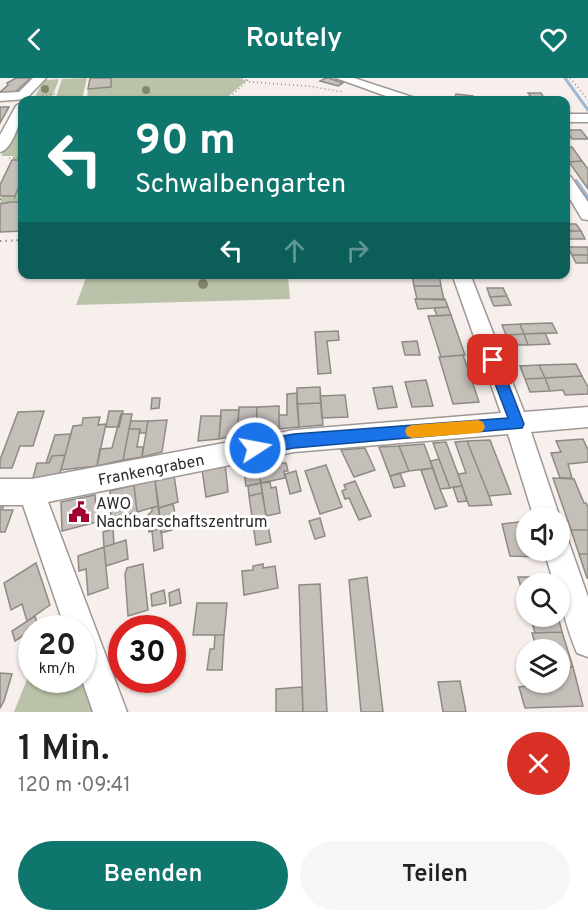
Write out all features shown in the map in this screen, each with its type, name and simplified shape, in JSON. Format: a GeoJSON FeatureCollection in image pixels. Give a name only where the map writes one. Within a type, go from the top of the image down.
{"type":"FeatureCollection","features":[{"type":"Feature","properties":{"kind":"street"},"geometry":{"type":"LineString","coordinates":[[26,96],[40,78]]}},
{"type":"Feature","properties":{"kind":"street"},"geometry":{"type":"LineString","coordinates":[[342,78],[393,96]]}},
{"type":"Feature","properties":{"kind":"street"},"geometry":{"type":"LineString","coordinates":[[0,97],[18,100]]}},
{"type":"Feature","properties":{"kind":"street"},"geometry":{"type":"LineString","coordinates":[[0,148],[18,110]]}},
{"type":"Feature","properties":{"kind":"street"},"geometry":{"type":"LineString","coordinates":[[570,118],[588,118]]}},
{"type":"Feature","properties":{"kind":"street"},"geometry":{"type":"LineString","coordinates":[[570,186],[588,215]]}},
{"type":"Feature","properties":{"kind":"street"},"geometry":{"type":"LineString","coordinates":[[463,279],[517,424],[543,507]]}},
{"type":"Feature","properties":{"kind":"street","name":"Frankengraben"},"geometry":{"type":"LineString","coordinates":[[0,492],[32,492],[294,441],[588,417]]}},
{"type":"Feature","properties":{"kind":"street"},"geometry":{"type":"LineString","coordinates":[[32,492],[75,615]]}},
{"type":"Feature","properties":{"kind":"street"},"geometry":{"type":"LineString","coordinates":[[562,561],[588,642]]}},
{"type":"Feature","properties":{"kind":"street"},"geometry":{"type":"LineString","coordinates":[[96,673],[110,712]]}},
{"type":"Feature","properties":{"kind":"path"},"geometry":{"type":"LineString","coordinates":[[242,78],[247,81],[279,86],[314,87],[346,92]]}},
{"type":"Feature","properties":{"kind":"path"},"geometry":{"type":"LineString","coordinates":[[231,96],[250,78]]}},
{"type":"Feature","properties":{"kind":"path"},"geometry":{"type":"LineString","coordinates":[[570,78],[588,100]]}},
{"type":"Feature","properties":{"kind":"path"},"geometry":{"type":"LineString","coordinates":[[13,158],[18,157]]}},
{"type":"Feature","properties":{"kind":"path"},"geometry":{"type":"LineString","coordinates":[[14,198],[18,197]]}},
{"type":"Feature","properties":{"kind":"path"},"geometry":{"type":"LineString","coordinates":[[0,241],[18,240]]}},
{"type":"Feature","properties":{"kind":"green space"},"geometry":{"type":"Polygon","coordinates":[[[87,78],[83,96],[56,96],[62,79],[87,78]]]}},
{"type":"Feature","properties":{"kind":"green space"},"geometry":{"type":"Polygon","coordinates":[[[111,78],[240,78],[246,81],[229,96],[87,96],[88,89],[110,87],[111,78]]]}},
{"type":"Feature","properties":{"kind":"green space"},"geometry":{"type":"Polygon","coordinates":[[[59,79],[53,96],[35,96],[44,80],[59,79]]]}},
{"type":"Feature","properties":{"kind":"green space"},"geometry":{"type":"Polygon","coordinates":[[[18,124],[18,202],[0,203],[2,197],[0,184],[14,156],[1,156],[18,124]]]}},
{"type":"Feature","properties":{"kind":"green space"},"geometry":{"type":"Polygon","coordinates":[[[86,279],[288,279],[290,299],[76,305],[86,279]]]}},
{"type":"Feature","properties":{"kind":"green space"},"geometry":{"type":"Polygon","coordinates":[[[22,693],[88,693],[97,712],[14,712],[22,693]]]}},
{"type":"Feature","properties":{"kind":"building"},"geometry":{"type":"Polygon","coordinates":[[[16,78],[31,78],[14,93],[0,92],[8,85],[7,83],[16,78]]]}},
{"type":"Feature","properties":{"kind":"building"},"geometry":{"type":"Polygon","coordinates":[[[90,78],[111,78],[111,87],[88,89],[90,78]]]}},
{"type":"Feature","properties":{"kind":"building"},"geometry":{"type":"Polygon","coordinates":[[[326,78],[343,83],[338,86],[320,81],[326,78]]]}},
{"type":"Feature","properties":{"kind":"building"},"geometry":{"type":"Polygon","coordinates":[[[528,93],[541,93],[543,96],[530,96],[528,93]]]}},
{"type":"Feature","properties":{"kind":"building"},"geometry":{"type":"Polygon","coordinates":[[[0,107],[9,107],[0,123],[0,107]]]}},
{"type":"Feature","properties":{"kind":"building"},"geometry":{"type":"Polygon","coordinates":[[[570,130],[581,130],[588,139],[572,139],[570,130]]]}},
{"type":"Feature","properties":{"kind":"building"},"geometry":{"type":"Polygon","coordinates":[[[570,147],[572,147],[582,161],[570,162],[570,147]]]}},
{"type":"Feature","properties":{"kind":"building"},"geometry":{"type":"Polygon","coordinates":[[[12,160],[18,160],[18,189],[15,196],[0,196],[0,185],[12,160]]]}},
{"type":"Feature","properties":{"kind":"building"},"geometry":{"type":"Polygon","coordinates":[[[582,161],[588,169],[588,189],[570,163],[582,161]]]}},
{"type":"Feature","properties":{"kind":"building"},"geometry":{"type":"Polygon","coordinates":[[[18,202],[18,231],[0,232],[0,204],[18,202]]]}},
{"type":"Feature","properties":{"kind":"building"},"geometry":{"type":"Polygon","coordinates":[[[570,224],[576,224],[581,231],[570,231],[570,224]]]}},
{"type":"Feature","properties":{"kind":"building"},"geometry":{"type":"Polygon","coordinates":[[[570,231],[581,231],[585,239],[570,239],[570,231]]]}},
{"type":"Feature","properties":{"kind":"building"},"geometry":{"type":"Polygon","coordinates":[[[570,247],[588,247],[588,255],[572,255],[570,247]]]}},
{"type":"Feature","properties":{"kind":"building"},"geometry":{"type":"Polygon","coordinates":[[[572,255],[588,255],[588,263],[576,263],[572,255]]]}},
{"type":"Feature","properties":{"kind":"building"},"geometry":{"type":"Polygon","coordinates":[[[413,279],[440,279],[441,286],[414,286],[413,279]]]}},
{"type":"Feature","properties":{"kind":"building"},"geometry":{"type":"Polygon","coordinates":[[[414,286],[441,286],[444,300],[417,299],[414,286]]]}},
{"type":"Feature","properties":{"kind":"building"},"geometry":{"type":"Polygon","coordinates":[[[487,288],[503,288],[507,296],[490,297],[487,288]]]}},
{"type":"Feature","properties":{"kind":"building"},"geometry":{"type":"Polygon","coordinates":[[[507,296],[511,305],[494,306],[490,297],[507,296]]]}},
{"type":"Feature","properties":{"kind":"building"},"geometry":{"type":"Polygon","coordinates":[[[415,299],[445,299],[448,307],[418,309],[415,299]]]}},
{"type":"Feature","properties":{"kind":"building"},"geometry":{"type":"Polygon","coordinates":[[[448,307],[451,315],[437,316],[434,308],[448,307]]]}},
{"type":"Feature","properties":{"kind":"building"},"geometry":{"type":"Polygon","coordinates":[[[451,315],[465,355],[441,357],[428,316],[451,315]]]}},
{"type":"Feature","properties":{"kind":"building"},"geometry":{"type":"Polygon","coordinates":[[[552,323],[557,333],[524,334],[520,324],[552,323]]]}},
{"type":"Feature","properties":{"kind":"building"},"geometry":{"type":"Polygon","coordinates":[[[520,324],[524,334],[506,335],[502,325],[520,324]]]}},
{"type":"Feature","properties":{"kind":"building"},"geometry":{"type":"Polygon","coordinates":[[[338,331],[339,340],[327,341],[331,373],[318,374],[315,332],[338,331]]]}},
{"type":"Feature","properties":{"kind":"building"},"geometry":{"type":"Polygon","coordinates":[[[545,333],[550,344],[528,345],[524,334],[545,333]]]}},
{"type":"Feature","properties":{"kind":"building"},"geometry":{"type":"Polygon","coordinates":[[[524,334],[528,345],[511,345],[506,335],[524,334]]]}},
{"type":"Feature","properties":{"kind":"building"},"geometry":{"type":"Polygon","coordinates":[[[417,341],[420,355],[405,355],[402,342],[417,341]]]}},
{"type":"Feature","properties":{"kind":"building"},"geometry":{"type":"Polygon","coordinates":[[[463,355],[479,402],[453,404],[439,357],[463,355]]]}},
{"type":"Feature","properties":{"kind":"building"},"geometry":{"type":"Polygon","coordinates":[[[576,364],[582,376],[545,378],[539,365],[576,364]]]}},
{"type":"Feature","properties":{"kind":"building"},"geometry":{"type":"Polygon","coordinates":[[[539,365],[545,378],[525,379],[520,366],[539,365]]]}},
{"type":"Feature","properties":{"kind":"building"},"geometry":{"type":"Polygon","coordinates":[[[582,376],[588,387],[588,394],[565,395],[563,390],[550,391],[545,378],[582,376]]]}},
{"type":"Feature","properties":{"kind":"building"},"geometry":{"type":"Polygon","coordinates":[[[545,378],[550,391],[530,392],[525,379],[545,378]]]}},
{"type":"Feature","properties":{"kind":"building"},"geometry":{"type":"Polygon","coordinates":[[[426,380],[433,406],[412,407],[405,382],[426,380]]]}},
{"type":"Feature","properties":{"kind":"building"},"geometry":{"type":"Polygon","coordinates":[[[392,386],[397,407],[378,409],[373,388],[392,386]]]}},
{"type":"Feature","properties":{"kind":"building"},"geometry":{"type":"Polygon","coordinates":[[[320,387],[321,403],[297,404],[297,388],[320,387]]]}},
{"type":"Feature","properties":{"kind":"building"},"geometry":{"type":"Polygon","coordinates":[[[297,393],[299,427],[279,429],[279,415],[287,415],[287,394],[297,393]]]}},
{"type":"Feature","properties":{"kind":"building"},"geometry":{"type":"Polygon","coordinates":[[[345,395],[348,417],[322,418],[320,396],[345,395]]]}},
{"type":"Feature","properties":{"kind":"building"},"geometry":{"type":"Polygon","coordinates":[[[152,398],[160,398],[159,408],[151,409],[152,398]]]}},
{"type":"Feature","properties":{"kind":"building"},"geometry":{"type":"Polygon","coordinates":[[[321,403],[323,425],[299,427],[297,404],[321,403]]]}},
{"type":"Feature","properties":{"kind":"building"},"geometry":{"type":"Polygon","coordinates":[[[279,406],[279,429],[256,430],[257,407],[279,406]]]}},
{"type":"Feature","properties":{"kind":"building"},"geometry":{"type":"Polygon","coordinates":[[[239,407],[257,407],[256,430],[237,435],[239,407]]]}},
{"type":"Feature","properties":{"kind":"building"},"geometry":{"type":"Polygon","coordinates":[[[221,410],[239,410],[237,435],[219,439],[221,410]]]}},
{"type":"Feature","properties":{"kind":"building"},"geometry":{"type":"Polygon","coordinates":[[[44,411],[33,446],[20,446],[12,468],[0,468],[0,460],[18,412],[44,411]]]}},
{"type":"Feature","properties":{"kind":"building"},"geometry":{"type":"Polygon","coordinates":[[[109,411],[123,411],[119,427],[106,427],[109,411]]]}},
{"type":"Feature","properties":{"kind":"building"},"geometry":{"type":"Polygon","coordinates":[[[121,414],[132,414],[123,460],[97,466],[100,449],[112,448],[121,414]]]}},
{"type":"Feature","properties":{"kind":"building"},"geometry":{"type":"Polygon","coordinates":[[[201,416],[221,416],[219,439],[198,441],[201,416]]]}},
{"type":"Feature","properties":{"kind":"building"},"geometry":{"type":"Polygon","coordinates":[[[100,417],[98,425],[106,424],[97,466],[61,470],[73,426],[82,425],[83,418],[100,417]]]}},
{"type":"Feature","properties":{"kind":"building"},"geometry":{"type":"Polygon","coordinates":[[[167,420],[162,452],[142,457],[148,421],[167,420]]]}},
{"type":"Feature","properties":{"kind":"building"},"geometry":{"type":"Polygon","coordinates":[[[131,421],[148,421],[146,433],[140,433],[140,429],[129,429],[131,421]]]}},
{"type":"Feature","properties":{"kind":"building"},"geometry":{"type":"Polygon","coordinates":[[[129,429],[140,429],[137,447],[143,447],[142,457],[123,460],[129,429]]]}},
{"type":"Feature","properties":{"kind":"building"},"geometry":{"type":"Polygon","coordinates":[[[71,434],[65,455],[52,456],[49,463],[46,463],[55,435],[71,434]]]}},
{"type":"Feature","properties":{"kind":"building"},"geometry":{"type":"Polygon","coordinates":[[[583,439],[588,450],[588,462],[568,464],[572,478],[560,478],[551,453],[561,452],[556,441],[583,439]]]}},
{"type":"Feature","properties":{"kind":"building"},"geometry":{"type":"Polygon","coordinates":[[[490,440],[511,494],[489,496],[467,441],[490,440]]]}},
{"type":"Feature","properties":{"kind":"building"},"geometry":{"type":"Polygon","coordinates":[[[467,441],[492,505],[469,506],[458,474],[466,473],[455,442],[467,441]]]}},
{"type":"Feature","properties":{"kind":"building"},"geometry":{"type":"Polygon","coordinates":[[[446,442],[462,486],[450,488],[433,443],[446,442]]]}},
{"type":"Feature","properties":{"kind":"building"},"geometry":{"type":"Polygon","coordinates":[[[424,444],[433,468],[409,471],[399,446],[424,444]]]}},
{"type":"Feature","properties":{"kind":"building"},"geometry":{"type":"Polygon","coordinates":[[[399,446],[409,471],[390,476],[379,447],[399,446]]]}},
{"type":"Feature","properties":{"kind":"building"},"geometry":{"type":"Polygon","coordinates":[[[365,448],[375,470],[354,477],[341,450],[365,448]]]}},
{"type":"Feature","properties":{"kind":"building"},"geometry":{"type":"Polygon","coordinates":[[[65,455],[59,477],[33,478],[37,463],[49,463],[52,456],[65,455]]]}},
{"type":"Feature","properties":{"kind":"building"},"geometry":{"type":"Polygon","coordinates":[[[256,455],[261,483],[246,486],[242,457],[256,455]]]}},
{"type":"Feature","properties":{"kind":"building"},"geometry":{"type":"Polygon","coordinates":[[[281,455],[282,463],[286,463],[288,471],[284,471],[285,478],[261,483],[256,457],[281,455]]]}},
{"type":"Feature","properties":{"kind":"building"},"geometry":{"type":"Polygon","coordinates":[[[439,459],[450,488],[440,489],[430,461],[439,459]]]}},
{"type":"Feature","properties":{"kind":"building"},"geometry":{"type":"Polygon","coordinates":[[[225,463],[228,492],[206,497],[202,469],[225,463]]]}},
{"type":"Feature","properties":{"kind":"building"},"geometry":{"type":"Polygon","coordinates":[[[326,465],[342,507],[320,514],[305,471],[326,465]]]}},
{"type":"Feature","properties":{"kind":"building"},"geometry":{"type":"Polygon","coordinates":[[[433,468],[447,506],[435,509],[421,470],[433,468]]]}},
{"type":"Feature","properties":{"kind":"building"},"geometry":{"type":"Polygon","coordinates":[[[296,471],[301,491],[290,494],[285,474],[296,471]]]}},
{"type":"Feature","properties":{"kind":"building"},"geometry":{"type":"Polygon","coordinates":[[[400,473],[405,486],[394,488],[390,476],[400,473]]]}},
{"type":"Feature","properties":{"kind":"building"},"geometry":{"type":"Polygon","coordinates":[[[174,475],[178,502],[159,508],[155,480],[174,475]]]}},
{"type":"Feature","properties":{"kind":"building"},"geometry":{"type":"Polygon","coordinates":[[[553,478],[574,479],[588,507],[588,530],[571,530],[570,507],[563,507],[553,478]]]}},
{"type":"Feature","properties":{"kind":"building"},"geometry":{"type":"Polygon","coordinates":[[[155,480],[158,506],[137,512],[134,485],[155,480]]]}},
{"type":"Feature","properties":{"kind":"building"},"geometry":{"type":"Polygon","coordinates":[[[355,481],[371,516],[359,520],[349,498],[345,499],[342,491],[346,489],[344,485],[355,481]]]}},
{"type":"Feature","properties":{"kind":"building"},"geometry":{"type":"Polygon","coordinates":[[[270,482],[271,488],[276,487],[280,513],[266,516],[261,483],[270,482]]]}},
{"type":"Feature","properties":{"kind":"building"},"geometry":{"type":"Polygon","coordinates":[[[261,483],[262,493],[249,496],[248,486],[261,483]]]}},
{"type":"Feature","properties":{"kind":"building"},"geometry":{"type":"Polygon","coordinates":[[[134,485],[137,512],[111,519],[110,491],[134,485]]]}},
{"type":"Feature","properties":{"kind":"building"},"geometry":{"type":"Polygon","coordinates":[[[462,486],[467,501],[458,502],[453,487],[462,486]]]}},
{"type":"Feature","properties":{"kind":"building"},"geometry":{"type":"Polygon","coordinates":[[[262,493],[271,542],[256,545],[249,496],[262,493]]]}},
{"type":"Feature","properties":{"kind":"building","name":"AWO Nachbarschaftszentrum"},"geometry":{"type":"Polygon","coordinates":[[[95,495],[97,522],[62,531],[61,502],[95,495]]]}},
{"type":"Feature","properties":{"kind":"building"},"geometry":{"type":"Polygon","coordinates":[[[0,502],[5,502],[2,510],[13,510],[5,532],[0,532],[0,502]]]}},
{"type":"Feature","properties":{"kind":"building"},"geometry":{"type":"Polygon","coordinates":[[[173,504],[175,513],[170,515],[172,530],[161,533],[159,508],[173,504]]]}},
{"type":"Feature","properties":{"kind":"building"},"geometry":{"type":"Polygon","coordinates":[[[158,506],[161,528],[149,532],[147,516],[152,508],[158,506]]]}},
{"type":"Feature","properties":{"kind":"building"},"geometry":{"type":"Polygon","coordinates":[[[320,518],[325,536],[315,539],[309,521],[320,518]]]}},
{"type":"Feature","properties":{"kind":"building"},"geometry":{"type":"Polygon","coordinates":[[[516,522],[516,556],[510,556],[502,524],[516,522]]]}},
{"type":"Feature","properties":{"kind":"building"},"geometry":{"type":"Polygon","coordinates":[[[161,528],[163,548],[154,551],[152,531],[161,528]]]}},
{"type":"Feature","properties":{"kind":"building"},"geometry":{"type":"Polygon","coordinates":[[[113,529],[114,544],[104,547],[103,532],[113,529]]]}},
{"type":"Feature","properties":{"kind":"building"},"geometry":{"type":"Polygon","coordinates":[[[571,530],[588,530],[588,554],[579,554],[571,530]]]}},
{"type":"Feature","properties":{"kind":"building"},"geometry":{"type":"Polygon","coordinates":[[[126,540],[128,559],[106,566],[104,547],[126,540]]]}},
{"type":"Feature","properties":{"kind":"building"},"geometry":{"type":"Polygon","coordinates":[[[104,547],[108,588],[88,595],[86,569],[79,571],[78,556],[104,547]]]}},
{"type":"Feature","properties":{"kind":"building"},"geometry":{"type":"Polygon","coordinates":[[[579,554],[588,554],[588,578],[587,578],[579,554]]]}},
{"type":"Feature","properties":{"kind":"building"},"geometry":{"type":"Polygon","coordinates":[[[36,563],[50,605],[36,615],[25,615],[22,604],[11,610],[4,583],[36,563]]]}},
{"type":"Feature","properties":{"kind":"building"},"geometry":{"type":"Polygon","coordinates":[[[143,564],[148,610],[131,615],[128,615],[125,574],[127,568],[143,564]]]}},
{"type":"Feature","properties":{"kind":"building"},"geometry":{"type":"Polygon","coordinates":[[[263,564],[263,568],[275,566],[278,588],[244,595],[242,571],[253,570],[253,566],[263,564]]]}},
{"type":"Feature","properties":{"kind":"building"},"geometry":{"type":"Polygon","coordinates":[[[367,577],[383,712],[361,712],[349,580],[367,577]]]}},
{"type":"Feature","properties":{"kind":"building"},"geometry":{"type":"Polygon","coordinates":[[[320,584],[327,712],[303,712],[299,585],[320,584]]]}},
{"type":"Feature","properties":{"kind":"building"},"geometry":{"type":"Polygon","coordinates":[[[179,589],[181,603],[170,606],[169,593],[179,589]]]}},
{"type":"Feature","properties":{"kind":"building"},"geometry":{"type":"Polygon","coordinates":[[[164,590],[166,603],[152,606],[151,594],[164,590]]]}},
{"type":"Feature","properties":{"kind":"building"},"geometry":{"type":"Polygon","coordinates":[[[197,603],[227,603],[224,635],[193,635],[197,603]]]}},
{"type":"Feature","properties":{"kind":"building"},"geometry":{"type":"Polygon","coordinates":[[[18,627],[18,639],[15,641],[12,631],[18,627]]]}},
{"type":"Feature","properties":{"kind":"building"},"geometry":{"type":"Polygon","coordinates":[[[533,627],[561,627],[562,632],[535,633],[533,627]]]}},
{"type":"Feature","properties":{"kind":"building"},"geometry":{"type":"Polygon","coordinates":[[[562,632],[564,639],[534,639],[532,633],[562,632]]]}},
{"type":"Feature","properties":{"kind":"building"},"geometry":{"type":"Polygon","coordinates":[[[215,635],[224,635],[222,670],[207,670],[210,649],[214,649],[215,635]]]}},
{"type":"Feature","properties":{"kind":"building"},"geometry":{"type":"Polygon","coordinates":[[[570,667],[573,667],[583,706],[525,708],[521,693],[570,693],[570,667]]]}},
{"type":"Feature","properties":{"kind":"building"},"geometry":{"type":"Polygon","coordinates":[[[0,673],[12,674],[0,708],[0,673]]]}},
{"type":"Feature","properties":{"kind":"building"},"geometry":{"type":"Polygon","coordinates":[[[460,681],[466,712],[443,712],[438,682],[460,681]]]}},
{"type":"Feature","properties":{"kind":"building"},"geometry":{"type":"Polygon","coordinates":[[[302,687],[303,712],[276,712],[276,689],[302,687]]]}},
{"type":"Feature","properties":{"kind":"waterway"},"geometry":{"type":"LineString","coordinates":[[565,78],[588,110]]}},
{"type":"Feature","properties":{"kind":"waterway"},"geometry":{"type":"LineString","coordinates":[[576,181],[588,198]]}},
{"type":"Feature","properties":{"kind":"slow traffic"},"geometry":{"type":"LineString","coordinates":[[412,431],[478,427]]}},
{"type":"Feature","properties":{"kind":"place","name":"AWO Nachbarschaftszentrum"},"geometry":{"type":"Point","coordinates":[79,512]}},
{"type":"Feature","properties":{"kind":"route"},"geometry":{"type":"LineString","coordinates":[[255,448],[294,441],[366,434],[517,424],[493,360]]}}]}
